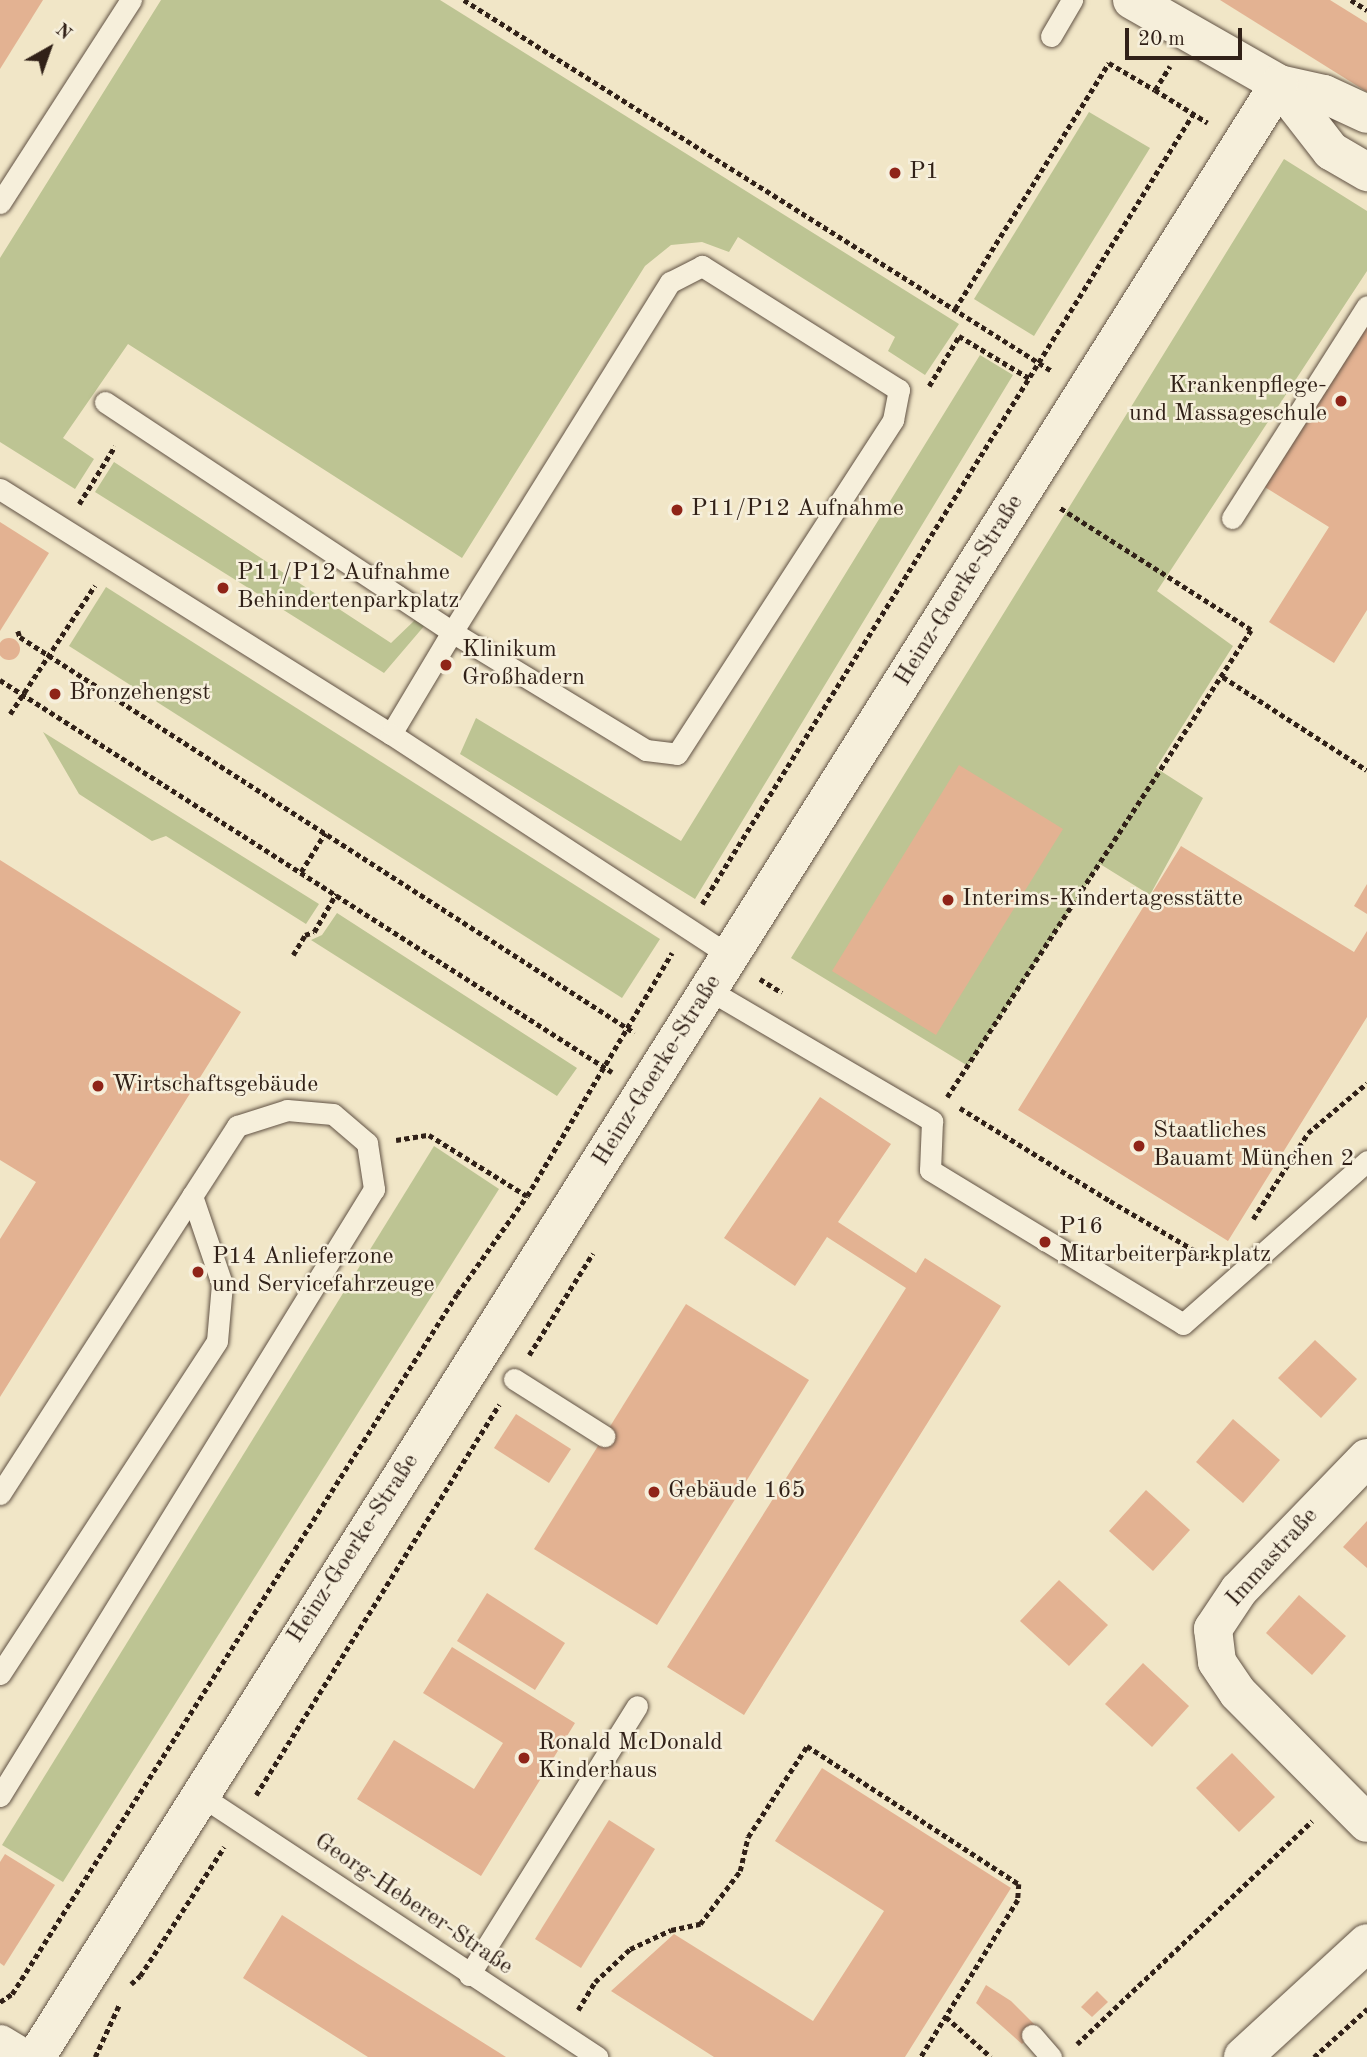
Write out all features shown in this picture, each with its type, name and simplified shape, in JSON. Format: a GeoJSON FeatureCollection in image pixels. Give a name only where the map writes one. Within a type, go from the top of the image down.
{"type":"FeatureCollection","features":[{"type":"Feature","properties":{"kind":"street"},"geometry":{"type":"LineString","coordinates":[[1132,0],[1279,84],[1324,94],[1367,114]]}},
{"type":"Feature","properties":{"kind":"street"},"geometry":{"type":"LineString","coordinates":[[1279,84],[1331,151],[1367,172]]}},
{"type":"Feature","properties":{"kind":"street","name":"Heinz-Goerke-Straße"},"geometry":{"type":"LineString","coordinates":[[36,2057],[709,990],[751,968],[1025,487],[1279,84]]}},
{"type":"Feature","properties":{"kind":"street","name":"Immastraße"},"geometry":{"type":"LineString","coordinates":[[1367,1458],[1239,1590],[1213,1629],[1217,1662],[1238,1693],[1367,1823]]}},
{"type":"Feature","properties":{"kind":"street"},"geometry":{"type":"LineString","coordinates":[[1243,2057],[1367,1943]]}},
{"type":"Feature","properties":{"kind":"street"},"geometry":{"type":"LineString","coordinates":[[0,2044],[22,2057]]}},
{"type":"Feature","properties":{"kind":"lane"},"geometry":{"type":"LineString","coordinates":[[1,199],[131,0]]}},
{"type":"Feature","properties":{"kind":"lane"},"geometry":{"type":"LineString","coordinates":[[1051,36],[1072,0]]}},
{"type":"Feature","properties":{"kind":"lane"},"geometry":{"type":"LineString","coordinates":[[105,402],[452,632],[646,750],[677,754],[893,420],[899,390],[702,266],[670,282],[452,632],[391,734]]}},
{"type":"Feature","properties":{"kind":"lane"},"geometry":{"type":"LineString","coordinates":[[1232,518],[1367,306]]}},
{"type":"Feature","properties":{"kind":"lane"},"geometry":{"type":"LineString","coordinates":[[0,489],[391,734],[751,968]]}},
{"type":"Feature","properties":{"kind":"lane"},"geometry":{"type":"LineString","coordinates":[[709,990],[932,1122],[930,1170],[1183,1324],[1367,1161]]}},
{"type":"Feature","properties":{"kind":"lane"},"geometry":{"type":"LineString","coordinates":[[0,1494],[237,1126],[287,1110],[333,1114],[367,1143],[374,1189],[0,1796]]}},
{"type":"Feature","properties":{"kind":"lane"},"geometry":{"type":"LineString","coordinates":[[0,1674],[217,1341],[222,1284],[192,1196]]}},
{"type":"Feature","properties":{"kind":"lane"},"geometry":{"type":"LineString","coordinates":[[514,1379],[604,1436]]}},
{"type":"Feature","properties":{"kind":"lane"},"geometry":{"type":"LineString","coordinates":[[469,1975],[638,1706]]}},
{"type":"Feature","properties":{"kind":"lane","name":"Georg-Heberer-Straße"},"geometry":{"type":"LineString","coordinates":[[200,1795],[597,2057]]}},
{"type":"Feature","properties":{"kind":"lane"},"geometry":{"type":"LineString","coordinates":[[1031,2035],[1051,2057]]}},
{"type":"Feature","properties":{"kind":"path"},"geometry":{"type":"LineString","coordinates":[[464,0],[1025,354]]}},
{"type":"Feature","properties":{"kind":"path"},"geometry":{"type":"LineString","coordinates":[[1351,0],[1367,10]]}},
{"type":"Feature","properties":{"kind":"path"},"geometry":{"type":"LineString","coordinates":[[955,309],[1109,63],[1155,90],[1190,33]]}},
{"type":"Feature","properties":{"kind":"path"},"geometry":{"type":"LineString","coordinates":[[0,2001],[19,1984],[449,1306],[527,1196],[687,928],[1193,114]]}},
{"type":"Feature","properties":{"kind":"path"},"geometry":{"type":"LineString","coordinates":[[899,390],[926,391],[959,336],[1029,378]]}},
{"type":"Feature","properties":{"kind":"path"},"geometry":{"type":"LineString","coordinates":[[63,528],[132,419]]}},
{"type":"Feature","properties":{"kind":"path"},"geometry":{"type":"LineString","coordinates":[[946,1099],[1223,677],[1251,630],[1025,487]]}},
{"type":"Feature","properties":{"kind":"path"},"geometry":{"type":"LineString","coordinates":[[10,714],[97,581]]}},
{"type":"Feature","properties":{"kind":"path"},"geometry":{"type":"LineString","coordinates":[[18,631],[50,656],[669,1054]]}},
{"type":"Feature","properties":{"kind":"path"},"geometry":{"type":"LineString","coordinates":[[1223,677],[1367,770]]}},
{"type":"Feature","properties":{"kind":"path"},"geometry":{"type":"LineString","coordinates":[[0,680],[605,1064],[638,1104]]}},
{"type":"Feature","properties":{"kind":"path"},"geometry":{"type":"LineString","coordinates":[[301,872],[325,833]]}},
{"type":"Feature","properties":{"kind":"path"},"geometry":{"type":"LineString","coordinates":[[293,955],[305,935],[314,932],[337,894]]}},
{"type":"Feature","properties":{"kind":"path"},"geometry":{"type":"LineString","coordinates":[[744,1010],[751,968],[794,1001]]}},
{"type":"Feature","properties":{"kind":"path"},"geometry":{"type":"LineString","coordinates":[[1249,1226],[1308,1133],[1367,1083]]}},
{"type":"Feature","properties":{"kind":"path"},"geometry":{"type":"LineString","coordinates":[[934,1092],[1206,1257],[1227,1252]]}},
{"type":"Feature","properties":{"kind":"path"},"geometry":{"type":"LineString","coordinates":[[367,1143],[429,1135],[535,1201]]}},
{"type":"Feature","properties":{"kind":"path"},"geometry":{"type":"LineString","coordinates":[[127,1987],[140,1976],[240,1822],[601,1240]]}},
{"type":"Feature","properties":{"kind":"path"},"geometry":{"type":"LineString","coordinates":[[563,2035],[595,1982],[630,1949],[671,1930],[700,1924],[740,1871],[748,1837],[807,1746],[1019,1884],[1018,1900],[921,2057]]}},
{"type":"Feature","properties":{"kind":"path"},"geometry":{"type":"LineString","coordinates":[[1073,2048],[1339,1795]]}},
{"type":"Feature","properties":{"kind":"path"},"geometry":{"type":"LineString","coordinates":[[1314,2057],[1367,2009]]}},
{"type":"Feature","properties":{"kind":"path"},"geometry":{"type":"LineString","coordinates":[[946,2017],[991,2057]]}},
{"type":"Feature","properties":{"kind":"green space"},"geometry":{"type":"Polygon","coordinates":[[[161,0],[440,0],[959,324],[925,375],[888,351],[895,337],[738,237],[729,252],[702,242],[671,245],[645,266],[462,558],[128,344],[63,438],[94,459],[75,489],[0,442],[0,258],[161,0]]]}},
{"type":"Feature","properties":{"kind":"green space"},"geometry":{"type":"Polygon","coordinates":[[[1089,112],[1150,148],[1034,336],[974,299],[1089,112]]]}},
{"type":"Feature","properties":{"kind":"green space"},"geometry":{"type":"Polygon","coordinates":[[[1284,159],[1367,211],[1367,271],[1157,591],[1233,646],[1156,768],[1203,798],[1150,895],[1100,864],[968,1066],[791,958],[1284,159]]]}},
{"type":"Feature","properties":{"kind":"green space"},"geometry":{"type":"Polygon","coordinates":[[[980,355],[1013,375],[695,899],[460,754],[476,718],[681,841],[980,355]]]}},
{"type":"Feature","properties":{"kind":"green space"},"geometry":{"type":"Polygon","coordinates":[[[114,462],[391,643],[416,619],[425,625],[384,673],[95,492],[114,462]]]}},
{"type":"Feature","properties":{"kind":"green space"},"geometry":{"type":"Polygon","coordinates":[[[106,587],[660,939],[622,998],[69,646],[106,587]]]}},
{"type":"Feature","properties":{"kind":"green space"},"geometry":{"type":"Polygon","coordinates":[[[43,732],[319,904],[306,924],[166,836],[152,841],[79,794],[43,732]]]}},
{"type":"Feature","properties":{"kind":"green space"},"geometry":{"type":"Polygon","coordinates":[[[337,913],[577,1068],[557,1096],[311,940],[322,935],[337,913]]]}},
{"type":"Feature","properties":{"kind":"green space"},"geometry":{"type":"Polygon","coordinates":[[[434,1146],[499,1189],[63,1882],[2,1845],[434,1146]]]}},
{"type":"Feature","properties":{"kind":"building"},"geometry":{"type":"Polygon","coordinates":[[[0,0],[43,0],[0,69],[0,0]]]}},
{"type":"Feature","properties":{"kind":"building"},"geometry":{"type":"Polygon","coordinates":[[[1220,0],[1330,0],[1367,23],[1367,92],[1220,0]]]}},
{"type":"Feature","properties":{"kind":"building","name":"Krankenpflege- und Massageschule"},"geometry":{"type":"Polygon","coordinates":[[[1367,317],[1367,610],[1334,663],[1269,622],[1329,527],[1263,486],[1367,317]]]}},
{"type":"Feature","properties":{"kind":"building"},"geometry":{"type":"Polygon","coordinates":[[[0,522],[49,553],[0,631],[0,522]]]}},
{"type":"Feature","properties":{"kind":"building"},"geometry":{"type":"Polygon","coordinates":[[[5,638],[13,638],[20,645],[20,653],[13,660],[5,660],[-2,653],[-2,645],[5,638]]]}},
{"type":"Feature","properties":{"kind":"building","name":"Interims-Kindertagesstätte"},"geometry":{"type":"Polygon","coordinates":[[[959,765],[1063,829],[936,1035],[832,971],[959,765]]]}},
{"type":"Feature","properties":{"kind":"building"},"geometry":{"type":"Polygon","coordinates":[[[1181,846],[1354,952],[1367,931],[1367,1017],[1228,1241],[1018,1110],[1181,846]]]}},
{"type":"Feature","properties":{"kind":"building","name":"Wirtschaftsgebäude"},"geometry":{"type":"Polygon","coordinates":[[[0,860],[241,1012],[0,1397],[0,1239],[36,1182],[0,1160],[0,860]]]}},
{"type":"Feature","properties":{"kind":"building"},"geometry":{"type":"Polygon","coordinates":[[[1367,884],[1367,914],[1354,906],[1367,884]]]}},
{"type":"Feature","properties":{"kind":"building"},"geometry":{"type":"Polygon","coordinates":[[[820,1097],[891,1144],[838,1222],[916,1273],[925,1258],[1001,1306],[744,1715],[667,1667],[906,1288],[827,1237],[795,1286],[724,1238],[820,1097]]]}},
{"type":"Feature","properties":{"kind":"building","name":"Gebäude 165"},"geometry":{"type":"Polygon","coordinates":[[[686,1304],[809,1380],[657,1625],[534,1549],[686,1304]]]}},
{"type":"Feature","properties":{"kind":"building"},"geometry":{"type":"Polygon","coordinates":[[[1315,1340],[1357,1379],[1321,1418],[1278,1378],[1315,1340]]]}},
{"type":"Feature","properties":{"kind":"building"},"geometry":{"type":"Polygon","coordinates":[[[516,1414],[571,1449],[549,1483],[494,1448],[516,1414]]]}},
{"type":"Feature","properties":{"kind":"building"},"geometry":{"type":"Polygon","coordinates":[[[1233,1419],[1280,1460],[1243,1503],[1196,1462],[1233,1419]]]}},
{"type":"Feature","properties":{"kind":"building"},"geometry":{"type":"Polygon","coordinates":[[[1146,1490],[1190,1530],[1153,1571],[1109,1531],[1146,1490]]]}},
{"type":"Feature","properties":{"kind":"building"},"geometry":{"type":"Polygon","coordinates":[[[1367,1521],[1367,1568],[1343,1547],[1367,1521]]]}},
{"type":"Feature","properties":{"kind":"building"},"geometry":{"type":"Polygon","coordinates":[[[1059,1580],[1108,1625],[1069,1666],[1020,1621],[1059,1580]]]}},
{"type":"Feature","properties":{"kind":"building"},"geometry":{"type":"Polygon","coordinates":[[[487,1593],[565,1643],[535,1690],[457,1641],[487,1593]]]}},
{"type":"Feature","properties":{"kind":"building"},"geometry":{"type":"Polygon","coordinates":[[[1299,1595],[1346,1636],[1312,1675],[1266,1633],[1299,1595]]]}},
{"type":"Feature","properties":{"kind":"building","name":"Ronald McDonald Kinderhaus"},"geometry":{"type":"Polygon","coordinates":[[[452,1647],[575,1723],[481,1876],[357,1799],[394,1740],[474,1789],[503,1743],[423,1693],[452,1647]]]}},
{"type":"Feature","properties":{"kind":"building"},"geometry":{"type":"Polygon","coordinates":[[[1143,1663],[1189,1706],[1152,1747],[1105,1704],[1143,1663]]]}},
{"type":"Feature","properties":{"kind":"building"},"geometry":{"type":"Polygon","coordinates":[[[1232,1753],[1275,1797],[1239,1832],[1196,1788],[1232,1753]]]}},
{"type":"Feature","properties":{"kind":"building"},"geometry":{"type":"Polygon","coordinates":[[[822,1768],[1011,1888],[905,2057],[714,2057],[611,1991],[674,1934],[813,2021],[884,1911],[775,1841],[822,1768]]]}},
{"type":"Feature","properties":{"kind":"building"},"geometry":{"type":"Polygon","coordinates":[[[609,1820],[655,1849],[581,1968],[535,1939],[609,1820]]]}},
{"type":"Feature","properties":{"kind":"building"},"geometry":{"type":"Polygon","coordinates":[[[5,1854],[55,1885],[4,1966],[0,1963],[0,1862],[5,1854]]]}},
{"type":"Feature","properties":{"kind":"building"},"geometry":{"type":"Polygon","coordinates":[[[282,1915],[506,2057],[368,2057],[243,1978],[282,1915]]]}},
{"type":"Feature","properties":{"kind":"building"},"geometry":{"type":"Polygon","coordinates":[[[986,1985],[1011,2001],[1039,2029],[1022,2044],[976,2003],[986,1985]]]}},
{"type":"Feature","properties":{"kind":"building"},"geometry":{"type":"Polygon","coordinates":[[[1097,1991],[1108,2002],[1092,2017],[1081,2007],[1097,1991]]]}},
{"type":"Feature","properties":{"kind":"place","name":"P1"},"geometry":{"type":"Point","coordinates":[895,173]}},
{"type":"Feature","properties":{"kind":"place","name":"Krankenpflege- und Massageschule"},"geometry":{"type":"Point","coordinates":[1341,401]}},
{"type":"Feature","properties":{"kind":"place","name":"P11/P12 Aufnahme"},"geometry":{"type":"Point","coordinates":[677,510]}},
{"type":"Feature","properties":{"kind":"place","name":"P11/P12 Aufnahme Behindertenparkplatz"},"geometry":{"type":"Point","coordinates":[223,588]}},
{"type":"Feature","properties":{"kind":"place","name":"Klinikum Großhadern"},"geometry":{"type":"Point","coordinates":[446,665]}},
{"type":"Feature","properties":{"kind":"place","name":"Bronzehengst"},"geometry":{"type":"Point","coordinates":[55,694]}},
{"type":"Feature","properties":{"kind":"place","name":"Interims-Kindertagesstätte"},"geometry":{"type":"Point","coordinates":[948,900]}},
{"type":"Feature","properties":{"kind":"place","name":"Wirtschaftsgebäude"},"geometry":{"type":"Point","coordinates":[98,1086]}},
{"type":"Feature","properties":{"kind":"place","name":"Staatliches Bauamt München 2"},"geometry":{"type":"Point","coordinates":[1139,1146]}},
{"type":"Feature","properties":{"kind":"place","name":"P16 Mitarbeiterparkplatz"},"geometry":{"type":"Point","coordinates":[1045,1242]}},
{"type":"Feature","properties":{"kind":"place","name":"P14 Anlieferzone und Servicefahrzeuge"},"geometry":{"type":"Point","coordinates":[198,1272]}},
{"type":"Feature","properties":{"kind":"place","name":"Gebäude 165"},"geometry":{"type":"Point","coordinates":[654,1492]}},
{"type":"Feature","properties":{"kind":"place","name":"Ronald McDonald Kinderhaus"},"geometry":{"type":"Point","coordinates":[524,1758]}}]}
